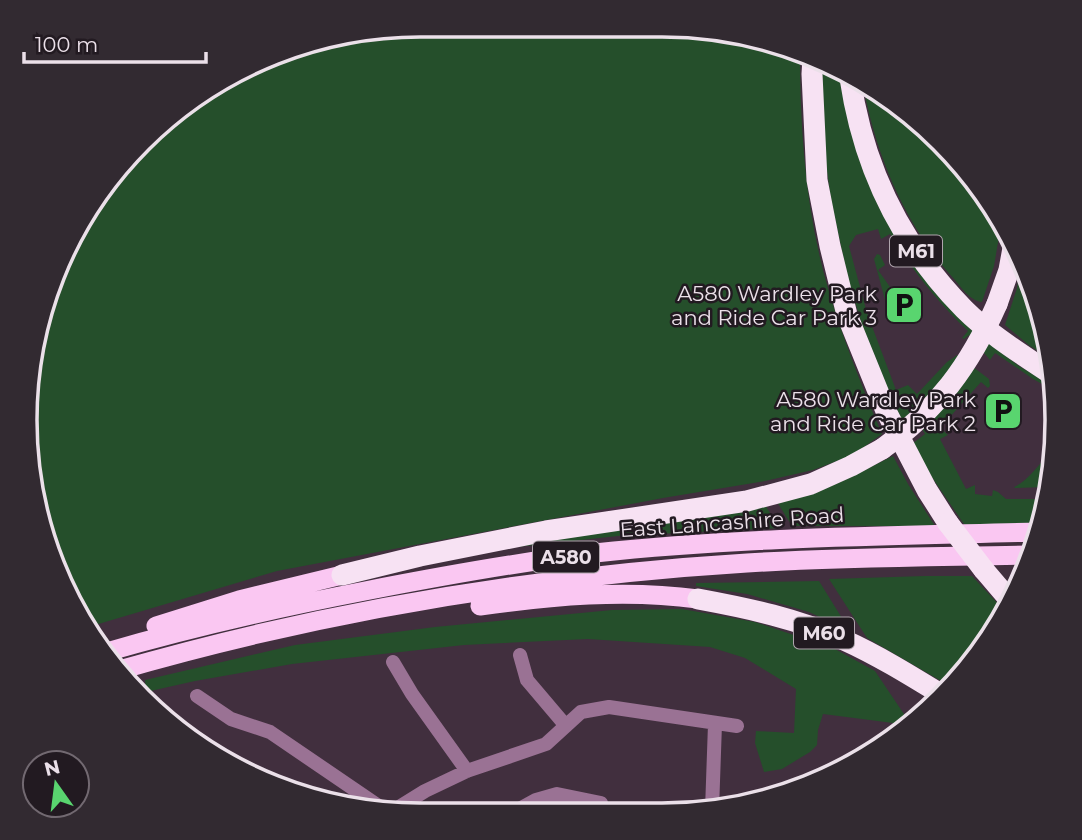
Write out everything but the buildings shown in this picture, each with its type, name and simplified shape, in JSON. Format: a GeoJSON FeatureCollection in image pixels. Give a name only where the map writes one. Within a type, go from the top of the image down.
{"type":"FeatureCollection","features":[{"type":"Feature","properties":{"kind":"highway"},"geometry":{"type":"LineString","coordinates":[[812,67],[817,180],[847,315],[870,376],[927,490],[948,523],[1004,594]]}},
{"type":"Feature","properties":{"kind":"highway","name":"M61"},"geometry":{"type":"LineString","coordinates":[[851,87],[869,159],[892,213],[924,264],[965,310],[1042,367]]}},
{"type":"Feature","properties":{"kind":"highway"},"geometry":{"type":"LineString","coordinates":[[109,644],[145,629],[229,603],[421,556],[546,531],[747,501],[811,484],[882,449],[936,404],[976,348],[998,304],[1011,261]]}},
{"type":"Feature","properties":{"kind":"highway","name":"East Lancashire Road"},"geometry":{"type":"LineString","coordinates":[[114,650],[271,610],[450,574],[597,553],[745,541],[1028,532]]}},
{"type":"Feature","properties":{"kind":"highway","name":"East Lancashire Road"},"geometry":{"type":"LineString","coordinates":[[128,668],[302,625],[511,588],[746,563],[1020,555]]}},
{"type":"Feature","properties":{"kind":"highway"},"geometry":{"type":"LineString","coordinates":[[302,625],[583,595],[656,595],[698,599]]}},
{"type":"Feature","properties":{"kind":"highway","name":"M60"},"geometry":{"type":"LineString","coordinates":[[698,599],[790,620],[843,640],[934,690]]}},
{"type":"Feature","properties":{"kind":"street"},"geometry":{"type":"LineString","coordinates":[[520,655],[527,680],[566,726]]}},
{"type":"Feature","properties":{"kind":"street"},"geometry":{"type":"LineString","coordinates":[[393,662],[412,694],[467,771]]}},
{"type":"Feature","properties":{"kind":"street"},"geometry":{"type":"LineString","coordinates":[[197,696],[231,719],[270,732],[370,800]]}},
{"type":"Feature","properties":{"kind":"street"},"geometry":{"type":"LineString","coordinates":[[407,802],[467,771],[546,744],[581,712],[609,707],[737,726]]}},
{"type":"Feature","properties":{"kind":"street"},"geometry":{"type":"LineString","coordinates":[[712,800],[715,724]]}},
{"type":"Feature","properties":{"kind":"street"},"geometry":{"type":"LineString","coordinates":[[531,803],[557,794],[601,803]]}},
{"type":"Feature","properties":{"kind":"green space"},"geometry":{"type":"Polygon","coordinates":[[[420,37],[687,38],[737,44],[800,63],[805,164],[818,247],[843,335],[882,434],[853,455],[813,470],[765,481],[277,571],[96,625],[76,590],[57,543],[44,495],[38,445],[38,395],[44,345],[57,297],[76,250],[101,207],[149,149],[207,101],[250,76],[297,57],[370,40],[420,37]]]}},
{"type":"Feature","properties":{"kind":"green space"},"geometry":{"type":"Polygon","coordinates":[[[821,71],[843,82],[862,160],[881,211],[997,349],[1043,380],[1043,385],[995,353],[990,360],[969,335],[962,338],[968,331],[926,286],[890,234],[881,239],[878,229],[856,235],[849,246],[867,313],[896,390],[908,385],[917,394],[957,355],[989,379],[988,388],[981,382],[940,428],[948,435],[940,439],[966,489],[975,485],[975,494],[992,496],[993,490],[1006,499],[1037,499],[1030,526],[966,527],[912,444],[925,434],[911,412],[901,421],[867,340],[849,283],[831,200],[823,142],[821,71]]]}},
{"type":"Feature","properties":{"kind":"green space"},"geometry":{"type":"Polygon","coordinates":[[[865,95],[895,116],[933,149],[966,187],[994,228],[999,237],[994,266],[982,302],[970,296],[960,286],[921,236],[907,213],[885,163],[865,95]]]}},
{"type":"Feature","properties":{"kind":"green space"},"geometry":{"type":"Polygon","coordinates":[[[877,254],[885,265],[878,270],[895,294],[885,300],[874,259],[877,254]]]}},
{"type":"Feature","properties":{"kind":"green space"},"geometry":{"type":"Polygon","coordinates":[[[1018,279],[1039,352],[1005,325],[1018,279]]]}},
{"type":"Feature","properties":{"kind":"green space"},"geometry":{"type":"Polygon","coordinates":[[[893,456],[935,526],[792,526],[777,502],[838,483],[893,456]]]}},
{"type":"Feature","properties":{"kind":"green space"},"geometry":{"type":"Polygon","coordinates":[[[1043,461],[1039,487],[1014,487],[1043,461]]]}},
{"type":"Feature","properties":{"kind":"green space"},"geometry":{"type":"Polygon","coordinates":[[[765,505],[780,528],[618,536],[489,550],[765,505]]]}},
{"type":"Feature","properties":{"kind":"green space"},"geometry":{"type":"Polygon","coordinates":[[[972,576],[998,604],[981,633],[942,682],[867,638],[829,579],[972,576]]]}},
{"type":"Feature","properties":{"kind":"green space"},"geometry":{"type":"Polygon","coordinates":[[[819,581],[850,631],[809,612],[747,594],[696,586],[696,583],[819,581]]]}},
{"type":"Feature","properties":{"kind":"green space"},"geometry":{"type":"Polygon","coordinates":[[[682,609],[755,622],[835,649],[875,671],[905,716],[894,725],[823,714],[817,745],[810,752],[782,769],[764,772],[755,743],[756,731],[794,733],[796,689],[745,658],[710,647],[588,639],[464,645],[292,664],[149,691],[146,687],[145,680],[295,645],[435,627],[612,610],[682,609]]]}},
{"type":"Feature","properties":{"kind":"place","name":"A580 Wardley Park and Ride Car Park 3"},"geometry":{"type":"Point","coordinates":[904,305]}},
{"type":"Feature","properties":{"kind":"place","name":"A580 Wardley Park and Ride Car Park 2"},"geometry":{"type":"Point","coordinates":[1003,411]}}]}
